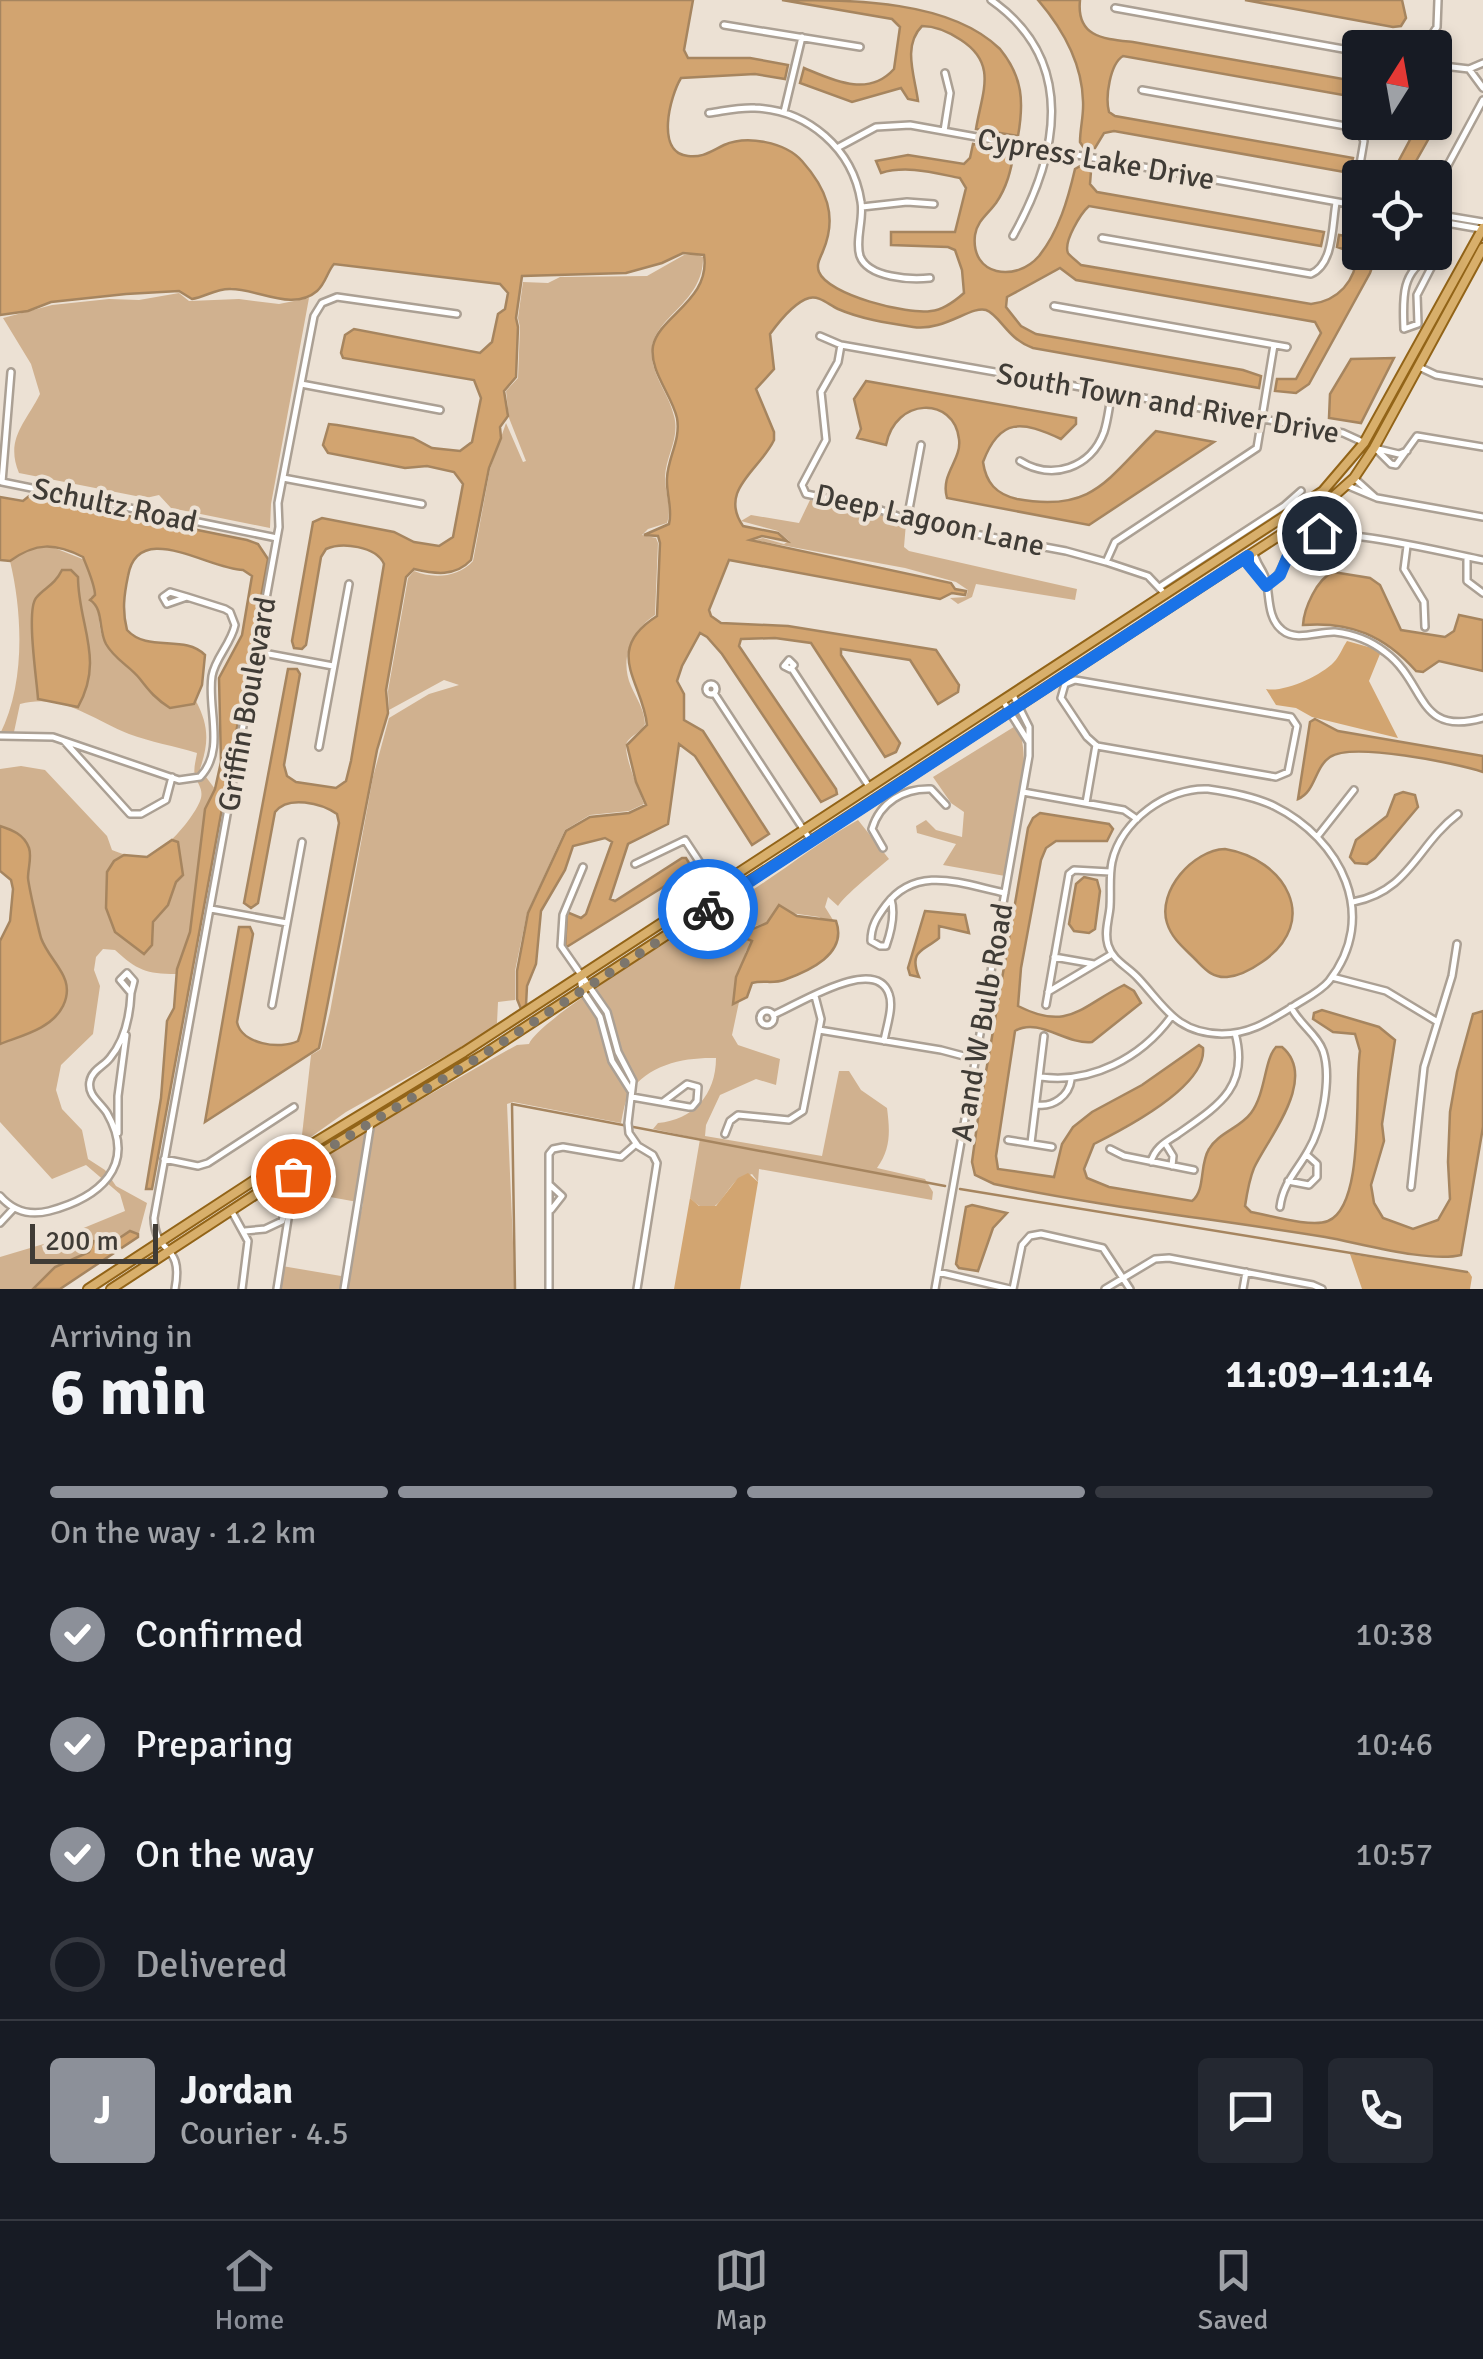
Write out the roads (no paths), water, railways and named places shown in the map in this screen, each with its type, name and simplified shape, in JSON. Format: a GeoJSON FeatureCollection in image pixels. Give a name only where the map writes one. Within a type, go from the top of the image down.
{"type":"FeatureCollection","features":[{"type":"Feature","properties":{"kind":"main road"},"geometry":{"type":"LineString","coordinates":[[88,1289],[580,977],[1003,701],[1163,590],[1272,526],[1322,491],[1364,442],[1483,227]]}},
{"type":"Feature","properties":{"kind":"main road"},"geometry":{"type":"LineString","coordinates":[[111,1289],[839,823],[880,802],[916,772],[1316,511],[1350,481],[1374,448],[1483,248]]}},
{"type":"Feature","properties":{"kind":"main road"},"geometry":{"type":"LineString","coordinates":[[1419,368],[1415,358],[1434,315]]}},
{"type":"Feature","properties":{"kind":"main road"},"geometry":{"type":"LineString","coordinates":[[1251,554],[1248,547],[1272,526]]}},
{"type":"Feature","properties":{"kind":"main road"},"geometry":{"type":"LineString","coordinates":[[1146,622],[1163,604],[1163,590]]}},
{"type":"Feature","properties":{"kind":"main road"},"geometry":{"type":"LineString","coordinates":[[916,772],[933,754],[934,746]]}},
{"type":"Feature","properties":{"kind":"main road"},"geometry":{"type":"LineString","coordinates":[[880,802],[881,786],[913,760]]}},
{"type":"Feature","properties":{"kind":"main road"},"geometry":{"type":"LineString","coordinates":[[839,823],[843,815],[867,797],[870,788]]}},
{"type":"Feature","properties":{"kind":"main road"},"geometry":{"type":"LineString","coordinates":[[690,920],[715,897],[716,888]]}},
{"type":"Feature","properties":{"kind":"main road"},"geometry":{"type":"LineString","coordinates":[[296,1168],[301,1156],[336,1129]]}},
{"type":"Feature","properties":{"kind":"street"},"geometry":{"type":"LineString","coordinates":[[991,0],[1028,36],[1047,72],[1053,103],[1036,194],[1012,236]]}},
{"type":"Feature","properties":{"kind":"street"},"geometry":{"type":"LineString","coordinates":[[1438,0],[1440,14]]}},
{"type":"Feature","properties":{"kind":"street"},"geometry":{"type":"LineString","coordinates":[[1436,30],[1449,0]]}},
{"type":"Feature","properties":{"kind":"street"},"geometry":{"type":"LineString","coordinates":[[1114,8],[1342,49]]}},
{"type":"Feature","properties":{"kind":"street"},"geometry":{"type":"LineString","coordinates":[[724,25],[860,47]]}},
{"type":"Feature","properties":{"kind":"street"},"geometry":{"type":"LineString","coordinates":[[784,112],[802,37]]}},
{"type":"Feature","properties":{"kind":"street"},"geometry":{"type":"LineString","coordinates":[[1452,67],[1470,70],[1483,62]]}},
{"type":"Feature","properties":{"kind":"street"},"geometry":{"type":"LineString","coordinates":[[1470,70],[1483,88]]}},
{"type":"Feature","properties":{"kind":"street"},"geometry":{"type":"LineString","coordinates":[[944,131],[950,93],[945,73]]}},
{"type":"Feature","properties":{"kind":"street"},"geometry":{"type":"LineString","coordinates":[[1142,90],[1357,128],[1364,141],[1362,160]]}},
{"type":"Feature","properties":{"kind":"street"},"geometry":{"type":"LineString","coordinates":[[1451,160],[1483,100]]}},
{"type":"Feature","properties":{"kind":"street"},"geometry":{"type":"LineString","coordinates":[[709,113],[752,108],[784,112],[808,124],[837,148],[856,182],[862,207],[861,258],[881,273],[930,278]]}},
{"type":"Feature","properties":{"kind":"street","name":"Cypress Lake Drive"},"geometry":{"type":"LineString","coordinates":[[837,148],[864,131],[888,125],[944,131],[1342,203]]}},
{"type":"Feature","properties":{"kind":"street"},"geometry":{"type":"LineString","coordinates":[[862,207],[907,202],[934,204]]}},
{"type":"Feature","properties":{"kind":"street"},"geometry":{"type":"LineString","coordinates":[[1102,238],[1310,274],[1320,270],[1326,260],[1336,202]]}},
{"type":"Feature","properties":{"kind":"street"},"geometry":{"type":"LineString","coordinates":[[1452,221],[1483,227]]}},
{"type":"Feature","properties":{"kind":"street"},"geometry":{"type":"LineString","coordinates":[[1432,252],[1432,266],[1417,295],[1418,324],[1404,330],[1403,290],[1415,268],[1432,252]]}},
{"type":"Feature","properties":{"kind":"street","name":"Griffin Boulevard"},"geometry":{"type":"LineString","coordinates":[[160,1242],[154,1218],[314,316],[327,300],[342,297],[457,314]]}},
{"type":"Feature","properties":{"kind":"street"},"geometry":{"type":"LineString","coordinates":[[1054,306],[1287,348]]}},
{"type":"Feature","properties":{"kind":"street"},"geometry":{"type":"LineString","coordinates":[[820,336],[841,346]]}},
{"type":"Feature","properties":{"kind":"street"},"geometry":{"type":"LineString","coordinates":[[1106,562],[1119,539],[1253,452],[1258,443],[1274,345]]}},
{"type":"Feature","properties":{"kind":"street","name":"South Town and River Drive"},"geometry":{"type":"LineString","coordinates":[[841,346],[1342,434],[1399,454],[1408,450],[1412,440],[1419,436],[1483,447]]}},
{"type":"Feature","properties":{"kind":"street","name":"Deep Lagoon Lane"},"geometry":{"type":"LineString","coordinates":[[841,346],[838,362],[822,392],[826,440],[803,490],[816,497],[876,508],[907,520],[1106,562],[1148,576],[1163,590]]}},
{"type":"Feature","properties":{"kind":"street"},"geometry":{"type":"LineString","coordinates":[[1419,368],[1483,383]]}},
{"type":"Feature","properties":{"kind":"street","name":"Schultz Road"},"geometry":{"type":"LineString","coordinates":[[11,372],[2,482],[277,538]]}},
{"type":"Feature","properties":{"kind":"street"},"geometry":{"type":"LineString","coordinates":[[301,384],[440,410]]}},
{"type":"Feature","properties":{"kind":"street"},"geometry":{"type":"LineString","coordinates":[[1020,461],[1048,472],[1081,462],[1104,432],[1112,393]]}},
{"type":"Feature","properties":{"kind":"street"},"geometry":{"type":"LineString","coordinates":[[907,520],[922,445]]}},
{"type":"Feature","properties":{"kind":"street"},"geometry":{"type":"LineString","coordinates":[[1374,448],[1393,465],[1408,450]]}},
{"type":"Feature","properties":{"kind":"street"},"geometry":{"type":"LineString","coordinates":[[283,478],[422,504]]}},
{"type":"Feature","properties":{"kind":"street"},"geometry":{"type":"LineString","coordinates":[[1350,481],[1377,498],[1483,517]]}},
{"type":"Feature","properties":{"kind":"street"},"geometry":{"type":"LineString","coordinates":[[1163,590],[1301,491]]}},
{"type":"Feature","properties":{"kind":"street"},"geometry":{"type":"LineString","coordinates":[[1266,586],[1280,575],[1292,546],[1326,532],[1483,560]]}},
{"type":"Feature","properties":{"kind":"street"},"geometry":{"type":"LineString","coordinates":[[1407,546],[1404,569],[1424,602],[1425,627]]}},
{"type":"Feature","properties":{"kind":"street"},"geometry":{"type":"LineString","coordinates":[[1251,554],[1248,564],[1266,586],[1274,620],[1285,632],[1297,636],[1339,633],[1361,638],[1386,652],[1402,667],[1426,708],[1437,718],[1458,724],[1483,718]]}},
{"type":"Feature","properties":{"kind":"street"},"geometry":{"type":"LineString","coordinates":[[1467,557],[1467,581],[1483,593]]}},
{"type":"Feature","properties":{"kind":"street"},"geometry":{"type":"LineString","coordinates":[[319,747],[348,584]]}},
{"type":"Feature","properties":{"kind":"street"},"geometry":{"type":"LineString","coordinates":[[0,736],[62,739],[172,777],[197,779],[211,760],[212,676],[234,625],[225,609],[187,597]]}},
{"type":"Feature","properties":{"kind":"street"},"geometry":{"type":"LineString","coordinates":[[256,652],[333,666]]}},
{"type":"Feature","properties":{"kind":"street"},"geometry":{"type":"LineString","coordinates":[[792,669],[870,788]]}},
{"type":"Feature","properties":{"kind":"street"},"geometry":{"type":"LineString","coordinates":[[1086,803],[1096,745],[1062,702],[1066,683],[1093,682],[1295,719],[1297,726],[1290,766],[1284,776],[1276,778],[1096,745]]}},
{"type":"Feature","properties":{"kind":"street"},"geometry":{"type":"LineString","coordinates":[[714,693],[811,841]]}},
{"type":"Feature","properties":{"kind":"street","name":"A and W Bulb Road"},"geometry":{"type":"LineString","coordinates":[[934,1289],[1029,756],[1026,734],[1012,695]]}},
{"type":"Feature","properties":{"kind":"street","name":"A and W Bulb Road"},"geometry":{"type":"LineString","coordinates":[[1003,701],[1015,707]]}},
{"type":"Feature","properties":{"kind":"street"},"geometry":{"type":"LineString","coordinates":[[62,739],[130,814],[141,814],[166,800],[172,777]]}},
{"type":"Feature","properties":{"kind":"street"},"geometry":{"type":"LineString","coordinates":[[882,848],[872,829],[880,802],[912,788],[931,789],[946,806]]}},
{"type":"Feature","properties":{"kind":"street"},"geometry":{"type":"LineString","coordinates":[[1208,789],[1270,804],[1317,837],[1339,867],[1353,902],[1353,932],[1332,978],[1265,1024],[1235,1033],[1205,1032],[1172,1017],[1112,954],[1106,933],[1110,872],[1117,847],[1136,819],[1178,793],[1208,789]]}},
{"type":"Feature","properties":{"kind":"street"},"geometry":{"type":"LineString","coordinates":[[1317,837],[1354,790]]}},
{"type":"Feature","properties":{"kind":"street"},"geometry":{"type":"LineString","coordinates":[[1023,792],[1124,810],[1136,819]]}},
{"type":"Feature","properties":{"kind":"street"},"geometry":{"type":"LineString","coordinates":[[1353,902],[1372,898],[1394,885],[1458,814]]}},
{"type":"Feature","properties":{"kind":"street"},"geometry":{"type":"LineString","coordinates":[[635,864],[686,840],[716,888]]}},
{"type":"Feature","properties":{"kind":"street"},"geometry":{"type":"LineString","coordinates":[[272,1005],[302,842]]}},
{"type":"Feature","properties":{"kind":"street"},"geometry":{"type":"LineString","coordinates":[[583,867],[562,915],[563,952],[600,1017],[610,1055],[632,1097],[628,1126],[636,1144],[653,1155],[658,1168],[636,1289]]}},
{"type":"Feature","properties":{"kind":"street"},"geometry":{"type":"LineString","coordinates":[[1046,1005],[1069,874],[1074,870],[1110,872]]}},
{"type":"Feature","properties":{"kind":"street"},"geometry":{"type":"LineString","coordinates":[[890,899],[893,907],[889,939],[886,946],[880,946],[871,941],[874,920],[890,899],[905,885],[928,880],[1005,893]]}},
{"type":"Feature","properties":{"kind":"street"},"geometry":{"type":"LineString","coordinates":[[210,909],[287,924]]}},
{"type":"Feature","properties":{"kind":"street"},"geometry":{"type":"LineString","coordinates":[[1411,1187],[1422,1080],[1452,976],[1457,944]]}},
{"type":"Feature","properties":{"kind":"street"},"geometry":{"type":"LineString","coordinates":[[1048,992],[1112,954]]}},
{"type":"Feature","properties":{"kind":"street"},"geometry":{"type":"LineString","coordinates":[[1054,957],[1094,964]]}},
{"type":"Feature","properties":{"kind":"street"},"geometry":{"type":"LineString","coordinates":[[774,1016],[852,978],[881,984],[888,991],[890,1002],[884,1042]]}},
{"type":"Feature","properties":{"kind":"street"},"geometry":{"type":"LineString","coordinates":[[1332,978],[1386,991],[1436,1021]]}},
{"type":"Feature","properties":{"kind":"street"},"geometry":{"type":"LineString","coordinates":[[0,1196],[14,1208],[29,1213],[52,1210],[99,1190],[115,1168],[119,1086],[131,993]]}},
{"type":"Feature","properties":{"kind":"street"},"geometry":{"type":"LineString","coordinates":[[725,1134],[730,1121],[743,1113],[784,1120],[800,1115],[806,1106],[821,1014],[815,996]]}},
{"type":"Feature","properties":{"kind":"street"},"geometry":{"type":"LineString","coordinates":[[1280,1206],[1283,1188],[1306,1155],[1321,1120],[1324,1056],[1318,1041],[1298,1021],[1291,1007]]}},
{"type":"Feature","properties":{"kind":"street"},"geometry":{"type":"LineString","coordinates":[[1041,1077],[1071,1079],[1099,1072],[1155,1036],[1172,1017]]}},
{"type":"Feature","properties":{"kind":"street"},"geometry":{"type":"LineString","coordinates":[[117,1140],[89,1085],[93,1074],[111,1058],[126,1027]]}},
{"type":"Feature","properties":{"kind":"street"},"geometry":{"type":"LineString","coordinates":[[819,1030],[976,1059]]}},
{"type":"Feature","properties":{"kind":"street"},"geometry":{"type":"LineString","coordinates":[[1151,1162],[1157,1148],[1220,1102],[1235,1084],[1240,1068],[1235,1033]]}},
{"type":"Feature","properties":{"kind":"street"},"geometry":{"type":"LineString","coordinates":[[1030,1143],[1038,1105],[1044,1036]]}},
{"type":"Feature","properties":{"kind":"street"},"geometry":{"type":"LineString","coordinates":[[1038,1105],[1046,1106],[1060,1098],[1069,1090],[1071,1079]]}},
{"type":"Feature","properties":{"kind":"street"},"geometry":{"type":"LineString","coordinates":[[632,1097],[692,1107],[697,1102],[698,1087],[690,1083],[663,1102]]}},
{"type":"Feature","properties":{"kind":"street"},"geometry":{"type":"LineString","coordinates":[[164,1160],[208,1164],[294,1107]]}},
{"type":"Feature","properties":{"kind":"street"},"geometry":{"type":"LineString","coordinates":[[344,1289],[370,1144],[371,1121],[364,1111]]}},
{"type":"Feature","properties":{"kind":"street"},"geometry":{"type":"LineString","coordinates":[[1008,1140],[1052,1147]]}},
{"type":"Feature","properties":{"kind":"street"},"geometry":{"type":"LineString","coordinates":[[1166,1142],[1173,1156],[1172,1166]]}},
{"type":"Feature","properties":{"kind":"street"},"geometry":{"type":"LineString","coordinates":[[549,1289],[547,1159],[553,1149],[564,1147],[622,1157],[636,1144]]}},
{"type":"Feature","properties":{"kind":"street"},"geometry":{"type":"LineString","coordinates":[[1110,1149],[1194,1170]]}},
{"type":"Feature","properties":{"kind":"street"},"geometry":{"type":"LineString","coordinates":[[1288,1181],[1304,1186],[1317,1177],[1317,1164],[1306,1155]]}},
{"type":"Feature","properties":{"kind":"street"},"geometry":{"type":"LineString","coordinates":[[245,1231],[270,1228],[282,1221],[296,1168]]}},
{"type":"Feature","properties":{"kind":"street"},"geometry":{"type":"LineString","coordinates":[[277,1289],[296,1168]]}},
{"type":"Feature","properties":{"kind":"street"},"geometry":{"type":"LineString","coordinates":[[549,1182],[562,1196],[550,1212]]}},
{"type":"Feature","properties":{"kind":"street"},"geometry":{"type":"LineString","coordinates":[[0,1223],[14,1208]]}},
{"type":"Feature","properties":{"kind":"street"},"geometry":{"type":"LineString","coordinates":[[232,1210],[245,1231],[249,1247],[242,1289]]}},
{"type":"Feature","properties":{"kind":"street"},"geometry":{"type":"LineString","coordinates":[[938,1272],[1011,1289],[1022,1245],[1030,1236],[1042,1234],[1098,1245],[1108,1252],[1130,1289]]}},
{"type":"Feature","properties":{"kind":"street"},"geometry":{"type":"LineString","coordinates":[[160,1242],[170,1250],[178,1266],[175,1289]]}},
{"type":"Feature","properties":{"kind":"street"},"geometry":{"type":"LineString","coordinates":[[1105,1289],[1160,1258],[1322,1289]]}},
{"type":"Feature","properties":{"kind":"street"},"geometry":{"type":"LineString","coordinates":[[1243,1289],[1246,1272]]}},
{"type":"Feature","properties":{"kind":"waterway"},"geometry":{"type":"LineString","coordinates":[[515,1289],[512,1104],[945,1186]]}},
{"type":"Feature","properties":{"kind":"waterway"},"geometry":{"type":"LineString","coordinates":[[960,1189],[1467,1272]]}}]}
